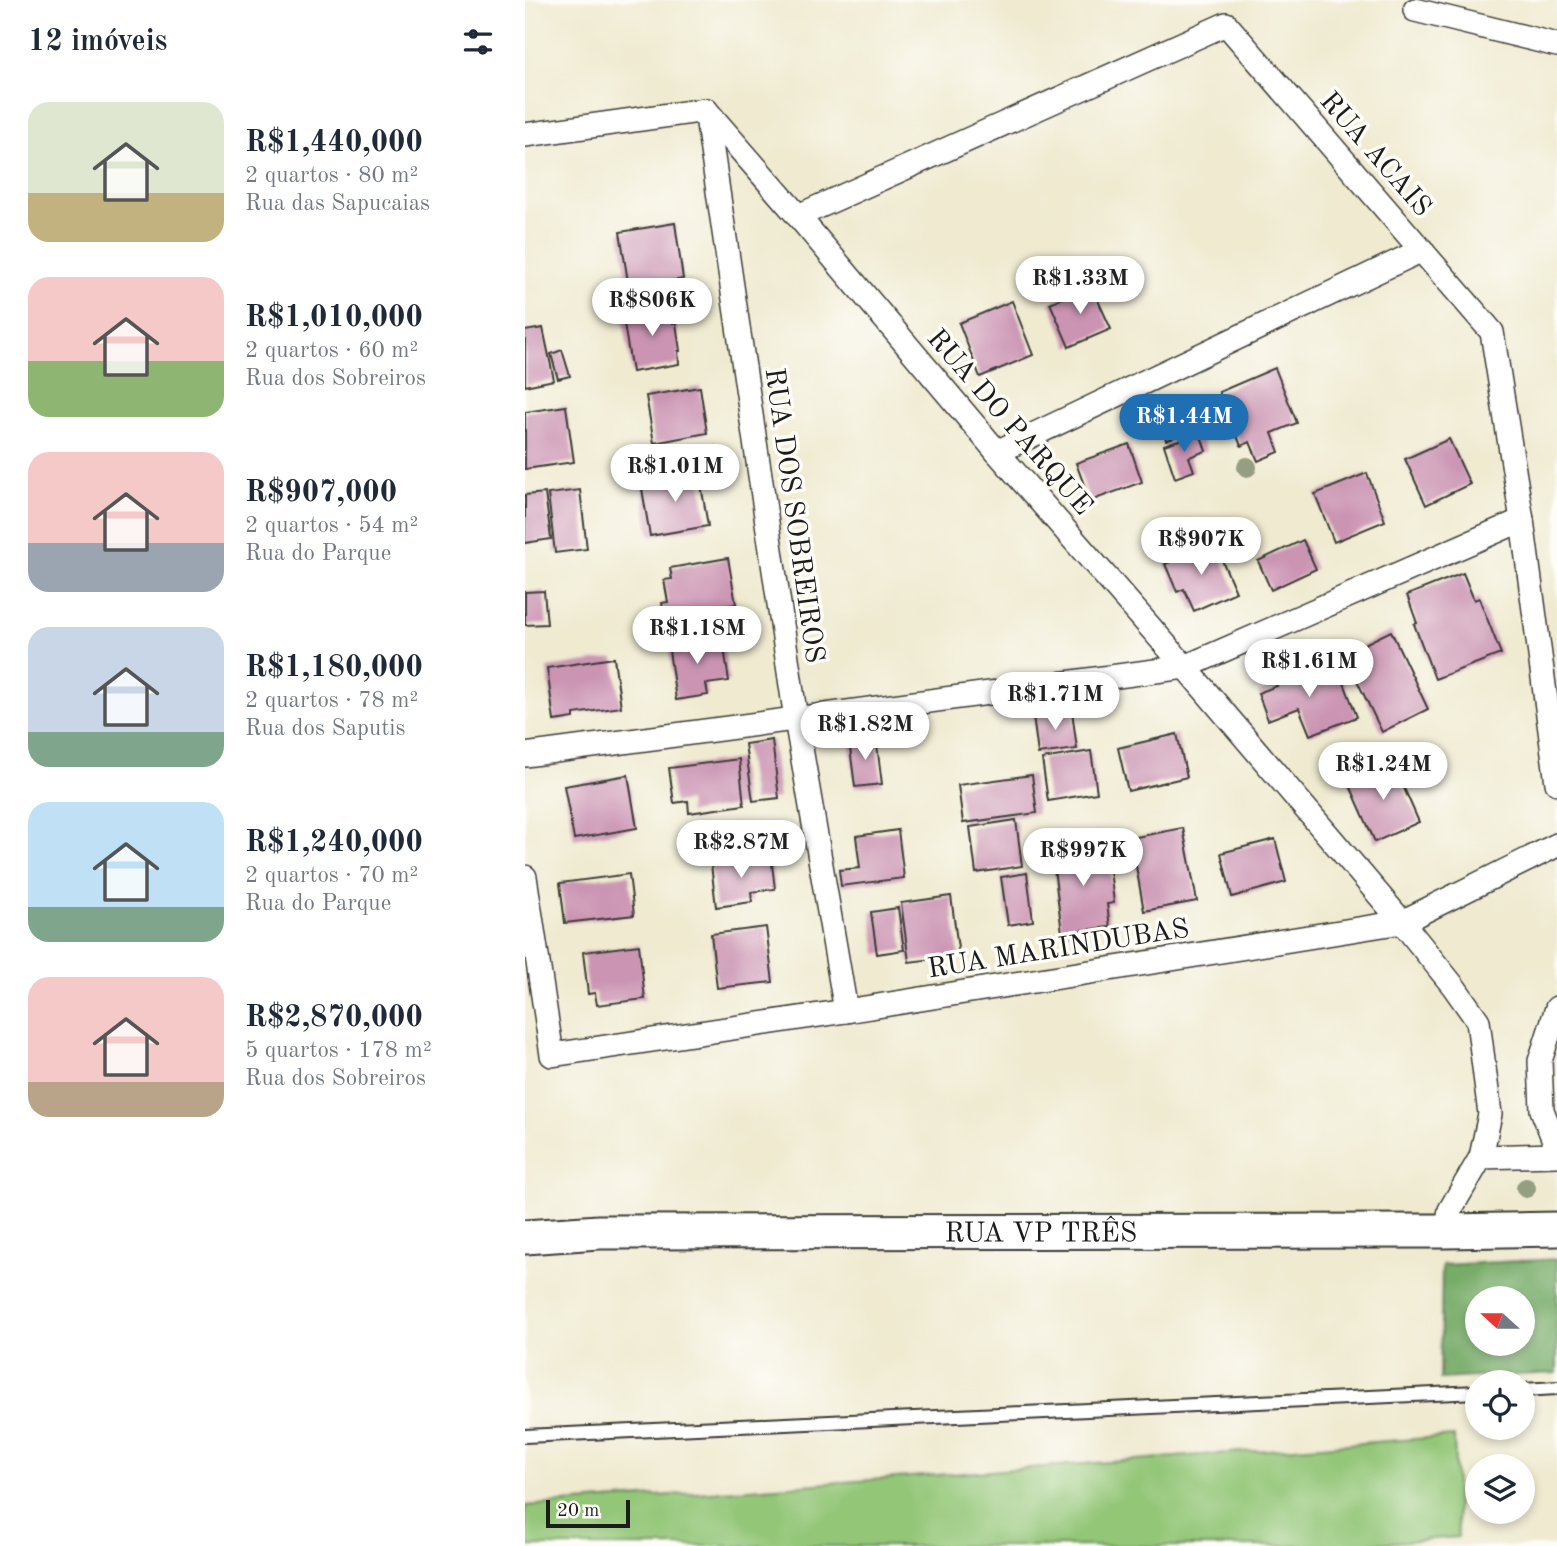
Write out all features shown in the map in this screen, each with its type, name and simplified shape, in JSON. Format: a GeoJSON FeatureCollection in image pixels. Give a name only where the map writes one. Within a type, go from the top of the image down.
{"type":"FeatureCollection","features":[{"type":"Feature","properties":{"kind":"street"},"geometry":{"type":"LineString","coordinates":[[1415,10],[1557,46]]}},
{"type":"Feature","properties":{"kind":"street","name":"RUA ACAIS"},"geometry":{"type":"LineString","coordinates":[[798,216],[1226,24],[1492,332],[1522,520],[1557,783]]}},
{"type":"Feature","properties":{"kind":"street"},"geometry":{"type":"LineString","coordinates":[[525,135],[706,110]]}},
{"type":"Feature","properties":{"kind":"street","name":"RUA DO PARQUE"},"geometry":{"type":"LineString","coordinates":[[706,110],[1402,922],[1478,1021],[1490,1114],[1481,1157],[1450,1210],[1446,1231]]}},
{"type":"Feature","properties":{"kind":"street","name":"RUA DOS SOBREIROS"},"geometry":{"type":"LineString","coordinates":[[706,110],[796,719],[846,1011]]}},
{"type":"Feature","properties":{"kind":"street"},"geometry":{"type":"LineString","coordinates":[[997,452],[1422,250]]}},
{"type":"Feature","properties":{"kind":"street"},"geometry":{"type":"LineString","coordinates":[[525,755],[1185,667],[1522,520]]}},
{"type":"Feature","properties":{"kind":"street","name":"RUA MARINDUBAS"},"geometry":{"type":"LineString","coordinates":[[525,877],[552,1055],[1402,922],[1557,845]]}},
{"type":"Feature","properties":{"kind":"street"},"geometry":{"type":"LineString","coordinates":[[1557,1008],[1540,1061],[1542,1110],[1557,1148]]}},
{"type":"Feature","properties":{"kind":"street"},"geometry":{"type":"LineString","coordinates":[[1481,1157],[1557,1155]]}},
{"type":"Feature","properties":{"kind":"street","name":"RUA VP TRÊS"},"geometry":{"type":"LineString","coordinates":[[525,1237],[599,1232],[1557,1229]]}},
{"type":"Feature","properties":{"kind":"lane"},"geometry":{"type":"LineString","coordinates":[[1535,1389],[1557,1388]]}},
{"type":"Feature","properties":{"kind":"lane"},"geometry":{"type":"LineString","coordinates":[[525,1436],[1465,1393]]}},
{"type":"Feature","properties":{"kind":"green space"},"geometry":{"type":"Polygon","coordinates":[[[1557,1259],[1557,1373],[1535,1374],[1535,1370],[1465,1370],[1465,1378],[1440,1379],[1442,1265],[1557,1259]]]}},
{"type":"Feature","properties":{"kind":"green space"},"geometry":{"type":"Polygon","coordinates":[[[1454,1436],[1458,1537],[1343,1546],[525,1546],[525,1506],[1454,1436]]]}},
{"type":"Feature","properties":{"kind":"building"},"geometry":{"type":"Polygon","coordinates":[[[675,223],[683,279],[629,288],[620,232],[675,223]]]}},
{"type":"Feature","properties":{"kind":"building"},"geometry":{"type":"Polygon","coordinates":[[[1091,285],[1111,329],[1069,347],[1050,303],[1091,285]]]}},
{"type":"Feature","properties":{"kind":"building"},"geometry":{"type":"Polygon","coordinates":[[[1012,301],[1033,355],[980,377],[959,323],[1012,301]]]}},
{"type":"Feature","properties":{"kind":"building"},"geometry":{"type":"Polygon","coordinates":[[[670,304],[673,323],[676,323],[679,364],[632,372],[622,312],[670,304]]]}},
{"type":"Feature","properties":{"kind":"building"},"geometry":{"type":"Polygon","coordinates":[[[543,328],[554,380],[525,386],[525,331],[543,328]]]}},
{"type":"Feature","properties":{"kind":"building"},"geometry":{"type":"Polygon","coordinates":[[[562,350],[570,376],[558,379],[551,354],[562,350]]]}},
{"type":"Feature","properties":{"kind":"building"},"geometry":{"type":"Polygon","coordinates":[[[1275,368],[1297,423],[1272,433],[1279,452],[1258,461],[1250,442],[1241,446],[1219,392],[1275,368]]]}},
{"type":"Feature","properties":{"kind":"building"},"geometry":{"type":"Polygon","coordinates":[[[700,387],[707,433],[654,443],[646,396],[700,387]]]}},
{"type":"Feature","properties":{"kind":"building"},"geometry":{"type":"Polygon","coordinates":[[[1186,405],[1195,430],[1166,440],[1158,415],[1186,405]]]}},
{"type":"Feature","properties":{"kind":"building"},"geometry":{"type":"Polygon","coordinates":[[[566,406],[574,462],[525,469],[525,412],[566,406]]]}},
{"type":"Feature","properties":{"kind":"building"},"geometry":{"type":"Polygon","coordinates":[[[1200,433],[1206,451],[1189,457],[1194,471],[1175,478],[1164,445],[1200,433]]]}},
{"type":"Feature","properties":{"kind":"building"},"geometry":{"type":"Polygon","coordinates":[[[1449,439],[1470,484],[1426,505],[1405,459],[1449,439]]]}},
{"type":"Feature","properties":{"kind":"building"},"geometry":{"type":"Polygon","coordinates":[[[1129,444],[1142,482],[1090,501],[1076,463],[1129,444]]]}},
{"type":"Feature","properties":{"kind":"building"},"geometry":{"type":"Polygon","coordinates":[[[699,473],[708,526],[650,536],[641,483],[699,473]]]}},
{"type":"Feature","properties":{"kind":"building"},"geometry":{"type":"Polygon","coordinates":[[[1367,473],[1385,521],[1334,542],[1315,494],[1367,473]]]}},
{"type":"Feature","properties":{"kind":"building"},"geometry":{"type":"Polygon","coordinates":[[[580,490],[587,549],[555,553],[548,494],[580,490]]]}},
{"type":"Feature","properties":{"kind":"building"},"geometry":{"type":"Polygon","coordinates":[[[545,493],[551,539],[525,543],[525,495],[545,493]]]}},
{"type":"Feature","properties":{"kind":"building"},"geometry":{"type":"Polygon","coordinates":[[[1303,540],[1316,569],[1271,590],[1258,561],[1303,540]]]}},
{"type":"Feature","properties":{"kind":"building"},"geometry":{"type":"Polygon","coordinates":[[[1214,542],[1236,592],[1194,611],[1184,589],[1177,592],[1165,564],[1214,542]]]}},
{"type":"Feature","properties":{"kind":"building"},"geometry":{"type":"Polygon","coordinates":[[[728,558],[736,604],[664,617],[662,603],[668,602],[664,580],[672,579],[670,568],[728,558]]]}},
{"type":"Feature","properties":{"kind":"building"},"geometry":{"type":"Polygon","coordinates":[[[1463,573],[1474,600],[1479,598],[1501,654],[1435,679],[1414,624],[1417,623],[1407,595],[1463,573]]]}},
{"type":"Feature","properties":{"kind":"building"},"geometry":{"type":"Polygon","coordinates":[[[544,591],[547,624],[525,625],[525,592],[544,591]]]}},
{"type":"Feature","properties":{"kind":"building"},"geometry":{"type":"Polygon","coordinates":[[[1391,631],[1428,709],[1382,732],[1344,654],[1391,631]]]}},
{"type":"Feature","properties":{"kind":"building"},"geometry":{"type":"Polygon","coordinates":[[[722,635],[729,681],[706,684],[708,695],[676,700],[668,643],[722,635]]]}},
{"type":"Feature","properties":{"kind":"building"},"geometry":{"type":"Polygon","coordinates":[[[614,658],[621,707],[574,714],[574,718],[554,721],[547,668],[614,658]]]}},
{"type":"Feature","properties":{"kind":"building"},"geometry":{"type":"Polygon","coordinates":[[[1302,663],[1307,676],[1316,673],[1320,683],[1341,675],[1357,717],[1310,735],[1299,708],[1268,720],[1258,693],[1277,686],[1273,674],[1302,663]]]}},
{"type":"Feature","properties":{"kind":"building"},"geometry":{"type":"Polygon","coordinates":[[[1072,711],[1077,749],[1038,754],[1033,716],[1072,711]]]}},
{"type":"Feature","properties":{"kind":"building"},"geometry":{"type":"Polygon","coordinates":[[[1177,734],[1187,777],[1128,791],[1118,748],[1177,734]]]}},
{"type":"Feature","properties":{"kind":"building"},"geometry":{"type":"Polygon","coordinates":[[[876,737],[882,784],[855,787],[849,740],[876,737]]]}},
{"type":"Feature","properties":{"kind":"building"},"geometry":{"type":"Polygon","coordinates":[[[772,740],[779,798],[753,801],[745,744],[772,740]]]}},
{"type":"Feature","properties":{"kind":"building"},"geometry":{"type":"Polygon","coordinates":[[[1091,751],[1097,793],[1048,801],[1042,759],[1091,751]]]}},
{"type":"Feature","properties":{"kind":"building"},"geometry":{"type":"Polygon","coordinates":[[[739,759],[744,805],[689,813],[688,801],[674,803],[669,768],[739,759]]]}},
{"type":"Feature","properties":{"kind":"building"},"geometry":{"type":"Polygon","coordinates":[[[1392,761],[1419,822],[1375,842],[1348,781],[1392,761]]]}},
{"type":"Feature","properties":{"kind":"building"},"geometry":{"type":"Polygon","coordinates":[[[628,775],[637,828],[574,839],[564,786],[628,775]]]}},
{"type":"Feature","properties":{"kind":"building"},"geometry":{"type":"Polygon","coordinates":[[[1032,775],[1037,813],[963,823],[958,785],[1032,775]]]}},
{"type":"Feature","properties":{"kind":"building"},"geometry":{"type":"Polygon","coordinates":[[[1016,820],[1022,866],[976,873],[970,827],[1016,820]]]}},
{"type":"Feature","properties":{"kind":"building"},"geometry":{"type":"Polygon","coordinates":[[[1183,828],[1197,901],[1144,911],[1131,838],[1183,828]]]}},
{"type":"Feature","properties":{"kind":"building"},"geometry":{"type":"Polygon","coordinates":[[[898,830],[904,878],[841,886],[839,870],[860,868],[856,836],[898,830]]]}},
{"type":"Feature","properties":{"kind":"building"},"geometry":{"type":"Polygon","coordinates":[[[1275,839],[1286,882],[1232,897],[1221,853],[1275,839]]]}},
{"type":"Feature","properties":{"kind":"building"},"geometry":{"type":"Polygon","coordinates":[[[1107,845],[1114,903],[1107,904],[1110,927],[1062,933],[1052,852],[1107,845]]]}},
{"type":"Feature","properties":{"kind":"building"},"geometry":{"type":"Polygon","coordinates":[[[771,856],[775,889],[751,892],[752,902],[716,907],[711,864],[771,856]]]}},
{"type":"Feature","properties":{"kind":"building"},"geometry":{"type":"Polygon","coordinates":[[[1027,873],[1033,921],[1008,925],[1001,877],[1027,873]]]}},
{"type":"Feature","properties":{"kind":"building"},"geometry":{"type":"Polygon","coordinates":[[[629,874],[634,915],[565,923],[560,883],[629,874]]]}},
{"type":"Feature","properties":{"kind":"building"},"geometry":{"type":"Polygon","coordinates":[[[951,896],[959,956],[909,962],[901,903],[951,896]]]}},
{"type":"Feature","properties":{"kind":"building"},"geometry":{"type":"Polygon","coordinates":[[[898,908],[904,950],[877,954],[871,912],[898,908]]]}},
{"type":"Feature","properties":{"kind":"building"},"geometry":{"type":"Polygon","coordinates":[[[766,927],[773,982],[717,988],[711,934],[766,927]]]}},
{"type":"Feature","properties":{"kind":"building"},"geometry":{"type":"Polygon","coordinates":[[[639,945],[645,999],[597,1005],[595,993],[588,994],[583,952],[639,945]]]}}]}
